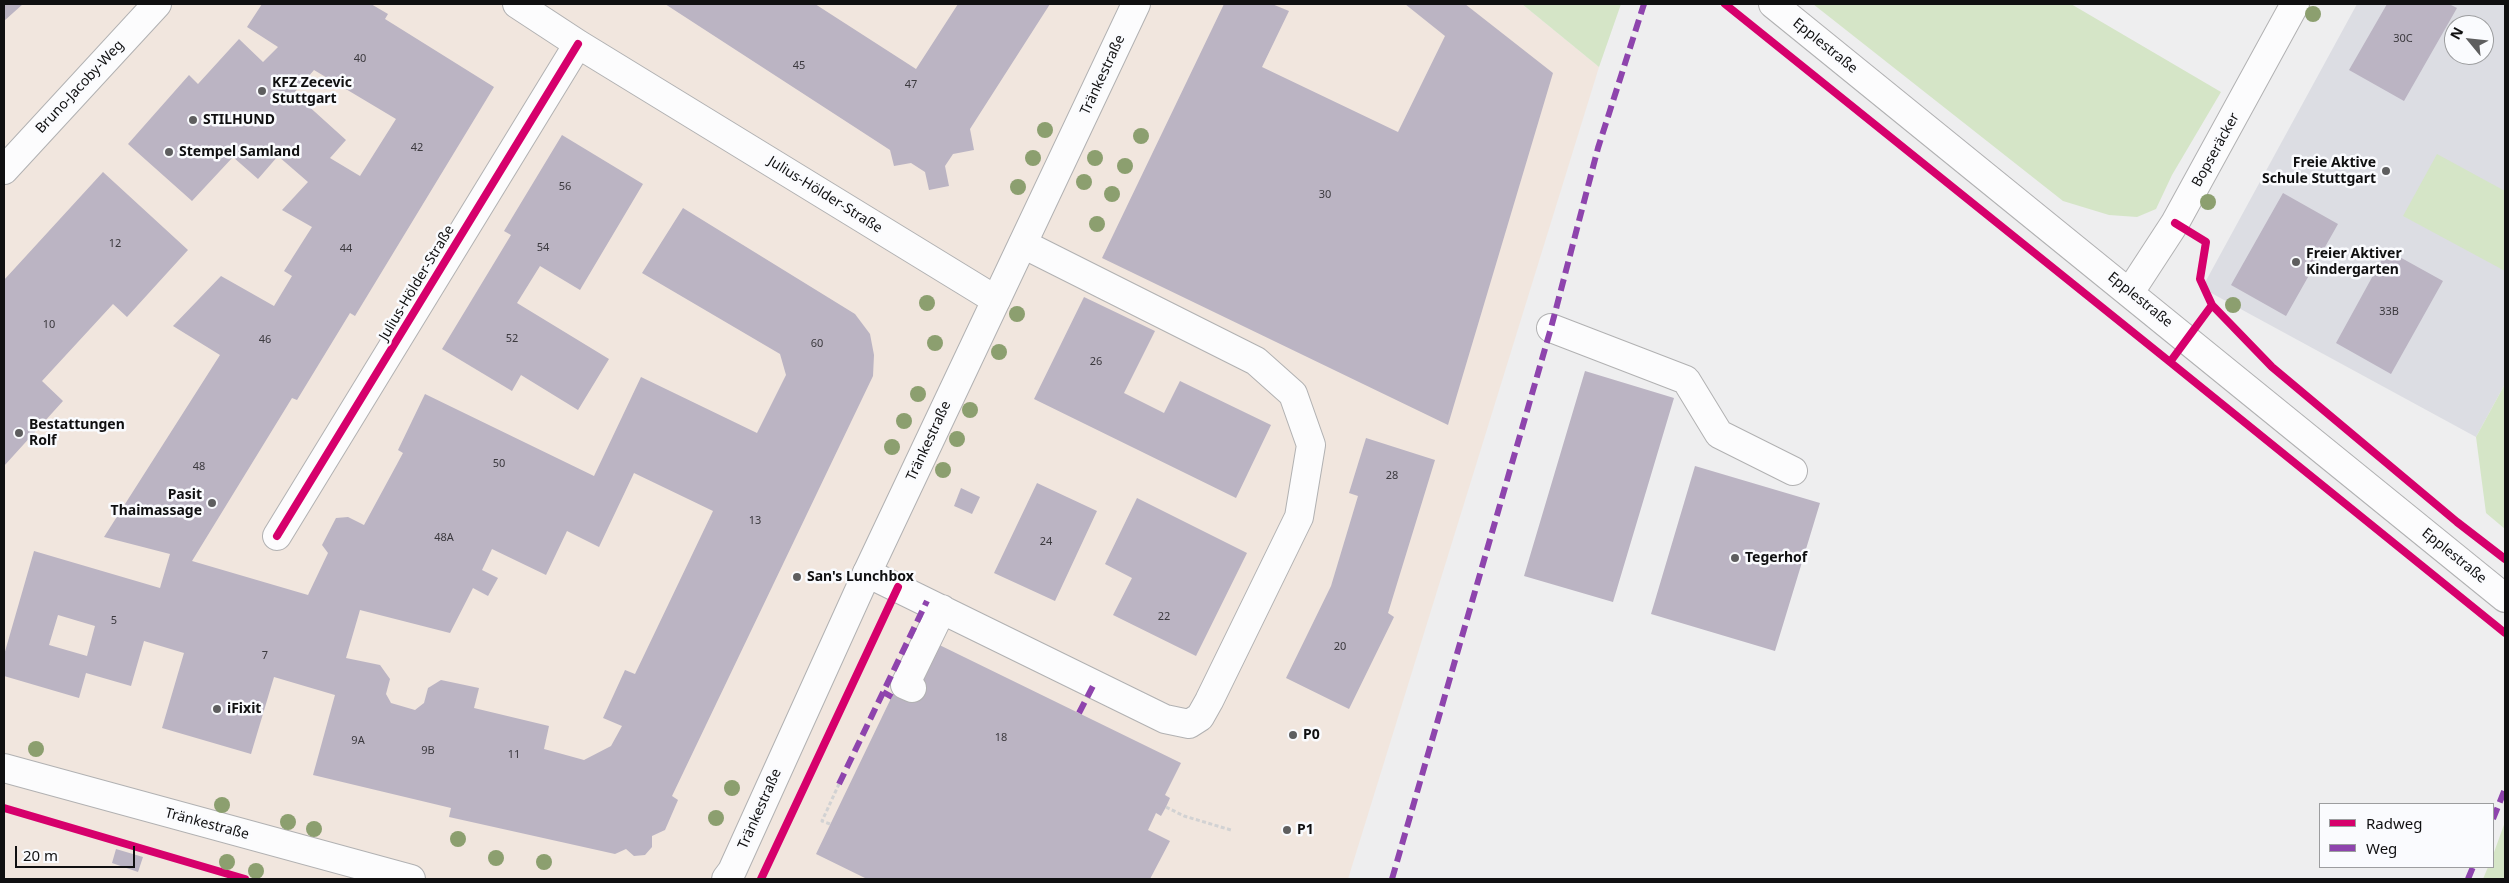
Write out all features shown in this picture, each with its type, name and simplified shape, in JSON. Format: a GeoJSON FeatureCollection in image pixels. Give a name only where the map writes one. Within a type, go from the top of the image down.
{"type":"FeatureCollection","features":[{"type":"Feature","properties":{"kind":"main road","name":"Bruno-Jacoby-Weg"},"geometry":{"type":"LineString","coordinates":[[4,170],[157,4]]}},
{"type":"Feature","properties":{"kind":"main road","name":"Tränkestraße"},"geometry":{"type":"LineString","coordinates":[[726,879],[732,871],[867,573],[1136,4]]}},
{"type":"Feature","properties":{"kind":"main road","name":"Epplestraße"},"geometry":{"type":"LineString","coordinates":[[1773,4],[2505,598]]}},
{"type":"Feature","properties":{"kind":"main road","name":"Bopseräcker"},"geometry":{"type":"LineString","coordinates":[[2130,292],[2175,223],[2296,4]]}},
{"type":"Feature","properties":{"kind":"main road","name":"Julius-Hölder-Straße"},"geometry":{"type":"LineString","coordinates":[[527,7],[578,44],[996,300]]}},
{"type":"Feature","properties":{"kind":"main road","name":"Julius-Hölder-Straße"},"geometry":{"type":"LineString","coordinates":[[278,536],[578,44]]}},
{"type":"Feature","properties":{"kind":"main road"},"geometry":{"type":"LineString","coordinates":[[867,573],[1165,719],[1189,724],[1200,717],[1210,701],[1298,517],[1311,445],[1293,394],[1256,361],[1023,244]]}},
{"type":"Feature","properties":{"kind":"main road"},"geometry":{"type":"LineString","coordinates":[[1551,328],[1686,380],[1719,434],[1793,471]]}},
{"type":"Feature","properties":{"kind":"main road"},"geometry":{"type":"LineString","coordinates":[[912,688],[905,685],[942,609]]}},
{"type":"Feature","properties":{"kind":"main road","name":"Tränkestraße"},"geometry":{"type":"LineString","coordinates":[[4,768],[411,879]]}},
{"type":"Feature","properties":{"kind":"path"},"geometry":{"type":"LineString","coordinates":[[830,824],[822,821],[839,784]]}},
{"type":"Feature","properties":{"kind":"path"},"geometry":{"type":"LineString","coordinates":[[1166,807],[1184,816],[1231,830]]}},
{"type":"Feature","properties":{"kind":"shaded area"},"geometry":{"type":"Polygon","coordinates":[[[4,4],[1522,4],[1599,67],[1348,879],[4,879],[4,4]]]}},
{"type":"Feature","properties":{"kind":"shaded area","name":"Freie Aktive Schule Stuttgart"},"geometry":{"type":"Polygon","coordinates":[[[2357,4],[2505,4],[2505,384],[2476,437],[2202,288],[2357,4]]]}},
{"type":"Feature","properties":{"kind":"green space"},"geometry":{"type":"Polygon","coordinates":[[[1522,4],[1621,4],[1599,67],[1522,4]]]}},
{"type":"Feature","properties":{"kind":"green space"},"geometry":{"type":"Polygon","coordinates":[[[1813,4],[2071,4],[2221,92],[2172,175],[2156,209],[2137,217],[2109,215],[2063,201],[1813,4]]]}},
{"type":"Feature","properties":{"kind":"green space"},"geometry":{"type":"Polygon","coordinates":[[[2437,154],[2505,191],[2505,271],[2403,216],[2437,154]]]}},
{"type":"Feature","properties":{"kind":"green space"},"geometry":{"type":"Polygon","coordinates":[[[2505,384],[2505,529],[2486,513],[2476,437],[2505,384]]]}},
{"type":"Feature","properties":{"kind":"green space"},"geometry":{"type":"Polygon","coordinates":[[[2505,822],[2505,879],[2483,879],[2488,868],[2494,868],[2494,852],[2505,822]]]}},
{"type":"Feature","properties":{"kind":"building"},"geometry":{"type":"Polygon","coordinates":[[[4,4],[23,4],[4,21],[4,4]]]}},
{"type":"Feature","properties":{"kind":"building"},"geometry":{"type":"Polygon","coordinates":[[[262,4],[371,4],[388,14],[385,19],[494,87],[355,316],[350,313],[297,400],[292,398],[192,561],[308,595],[328,553],[322,545],[336,518],[348,517],[364,525],[403,453],[398,450],[425,394],[594,476],[641,377],[757,433],[786,375],[780,354],[642,273],[683,208],[855,314],[870,334],[874,355],[873,376],[672,796],[678,800],[665,830],[652,836],[652,847],[645,855],[634,856],[626,849],[615,854],[449,817],[451,808],[313,775],[335,695],[274,677],[251,754],[162,728],[184,653],[144,641],[131,686],[86,673],[79,698],[4,676],[4,655],[34,551],[160,588],[170,554],[104,537],[220,355],[173,326],[221,276],[274,306],[292,276],[284,271],[312,227],[282,210],[308,182],[278,156],[258,179],[233,157],[192,201],[128,144],[189,75],[198,84],[239,39],[263,62],[278,47],[247,27],[262,4]],[[314,70],[294,93],[346,140],[330,158],[360,176],[396,119],[314,70]],[[634,473],[599,547],[567,531],[546,575],[492,549],[482,570],[498,578],[488,596],[473,588],[450,633],[360,610],[346,658],[380,665],[390,679],[386,694],[391,703],[415,710],[424,703],[428,688],[441,680],[479,688],[474,708],[549,726],[544,749],[584,760],[611,746],[622,726],[603,718],[625,670],[635,674],[713,511],[634,473]],[[58,615],[49,645],[87,656],[95,626],[58,615]]]}},
{"type":"Feature","properties":{"kind":"building"},"geometry":{"type":"Polygon","coordinates":[[[665,4],[815,4],[916,69],[958,4],[1050,4],[970,129],[974,150],[953,154],[945,166],[949,186],[929,190],[925,172],[911,163],[894,166],[890,150],[665,4]]]}},
{"type":"Feature","properties":{"kind":"building"},"geometry":{"type":"Polygon","coordinates":[[[1224,4],[1272,4],[1289,11],[1262,67],[1398,132],[1445,36],[1405,4],[1465,4],[1553,73],[1448,425],[1102,258],[1224,4]]]}},
{"type":"Feature","properties":{"kind":"building"},"geometry":{"type":"Polygon","coordinates":[[[2387,4],[2449,4],[2457,8],[2453,15],[2444,15],[2444,31],[2404,101],[2349,70],[2387,4]]]}},
{"type":"Feature","properties":{"kind":"building"},"geometry":{"type":"Polygon","coordinates":[[[562,135],[643,184],[580,290],[540,266],[517,303],[609,359],[578,410],[521,375],[512,391],[442,349],[511,235],[504,231],[562,135]]]}},
{"type":"Feature","properties":{"kind":"building"},"geometry":{"type":"Polygon","coordinates":[[[103,172],[188,250],[127,317],[113,304],[42,381],[63,401],[4,466],[4,280],[103,172]]]}},
{"type":"Feature","properties":{"kind":"building"},"geometry":{"type":"Polygon","coordinates":[[[2283,193],[2338,224],[2286,316],[2231,285],[2283,193]]]}},
{"type":"Feature","properties":{"kind":"building"},"geometry":{"type":"Polygon","coordinates":[[[2387,250],[2443,281],[2391,374],[2336,343],[2387,250]]]}},
{"type":"Feature","properties":{"kind":"building"},"geometry":{"type":"Polygon","coordinates":[[[1084,297],[1155,331],[1124,393],[1164,413],[1180,381],[1271,425],[1236,498],[1034,399],[1084,297]]]}},
{"type":"Feature","properties":{"kind":"building"},"geometry":{"type":"Polygon","coordinates":[[[1585,371],[1674,398],[1613,602],[1524,576],[1585,371]]]}},
{"type":"Feature","properties":{"kind":"building"},"geometry":{"type":"Polygon","coordinates":[[[1366,438],[1435,460],[1388,613],[1394,617],[1349,709],[1286,678],[1331,586],[1358,496],[1349,493],[1366,438]]]}},
{"type":"Feature","properties":{"kind":"building","name":"Tegerhof"},"geometry":{"type":"Polygon","coordinates":[[[1695,466],[1820,503],[1775,651],[1651,614],[1695,466]]]}},
{"type":"Feature","properties":{"kind":"building"},"geometry":{"type":"Polygon","coordinates":[[[1037,483],[1097,511],[1055,601],[994,573],[1037,483]]]}},
{"type":"Feature","properties":{"kind":"building"},"geometry":{"type":"Polygon","coordinates":[[[961,488],[980,497],[972,514],[954,506],[961,488]]]}},
{"type":"Feature","properties":{"kind":"building"},"geometry":{"type":"Polygon","coordinates":[[[1137,498],[1247,553],[1196,656],[1113,615],[1132,578],[1105,564],[1137,498]]]}},
{"type":"Feature","properties":{"kind":"building"},"geometry":{"type":"Polygon","coordinates":[[[921,636],[1181,763],[1165,795],[1170,798],[1166,807],[1161,816],[1156,813],[1148,830],[1170,841],[1150,879],[867,879],[816,854],[921,636]]]}},
{"type":"Feature","properties":{"kind":"building"},"geometry":{"type":"Polygon","coordinates":[[[116,849],[143,857],[138,872],[112,863],[116,849]]]}},
{"type":"Feature","properties":{"kind":"marked path"},"geometry":{"type":"LineString","coordinates":[[1392,879],[1551,328],[1598,148],[1644,4]]}},
{"type":"Feature","properties":{"kind":"marked path"},"geometry":{"type":"LineString","coordinates":[[839,784],[927,601]]}},
{"type":"Feature","properties":{"kind":"marked path"},"geometry":{"type":"LineString","coordinates":[[1079,713],[1094,684]]}},
{"type":"Feature","properties":{"kind":"marked path"},"geometry":{"type":"LineString","coordinates":[[883,692],[892,697]]}},
{"type":"Feature","properties":{"kind":"marked path"},"geometry":{"type":"LineString","coordinates":[[2494,816],[2505,789]]}},
{"type":"Feature","properties":{"kind":"marked path"},"geometry":{"type":"LineString","coordinates":[[2468,879],[2473,868]]}},
{"type":"Feature","properties":{"kind":"cycle path"},"geometry":{"type":"LineString","coordinates":[[1725,4],[2170,362],[2212,305],[2272,367],[2457,522],[2505,559]]}},
{"type":"Feature","properties":{"kind":"cycle path"},"geometry":{"type":"LineString","coordinates":[[277,536],[578,44]]}},
{"type":"Feature","properties":{"kind":"cycle path"},"geometry":{"type":"LineString","coordinates":[[2175,223],[2206,242],[2200,279],[2212,305]]}},
{"type":"Feature","properties":{"kind":"cycle path"},"geometry":{"type":"LineString","coordinates":[[2170,362],[2505,633]]}},
{"type":"Feature","properties":{"kind":"cycle path"},"geometry":{"type":"LineString","coordinates":[[761,879],[898,587]]}},
{"type":"Feature","properties":{"kind":"cycle path"},"geometry":{"type":"LineString","coordinates":[[4,808],[245,879]]}},
{"type":"Feature","properties":{"kind":"place","name":"KFZ Zecevic Stuttgart"},"geometry":{"type":"Point","coordinates":[262,91]}},
{"type":"Feature","properties":{"kind":"place","name":"STILHUND"},"geometry":{"type":"Point","coordinates":[193,120]}},
{"type":"Feature","properties":{"kind":"place","name":"Stempel Samland"},"geometry":{"type":"Point","coordinates":[169,152]}},
{"type":"Feature","properties":{"kind":"place","name":"Freie Aktive Schule Stuttgart"},"geometry":{"type":"Point","coordinates":[2386,171]}},
{"type":"Feature","properties":{"kind":"place","name":"Freier Aktiver Kindergarten"},"geometry":{"type":"Point","coordinates":[2296,262]}},
{"type":"Feature","properties":{"kind":"place","name":"Bestattungen Rolf"},"geometry":{"type":"Point","coordinates":[19,433]}},
{"type":"Feature","properties":{"kind":"place","name":"Pasit Thaimassage"},"geometry":{"type":"Point","coordinates":[212,503]}},
{"type":"Feature","properties":{"kind":"place","name":"Tegerhof"},"geometry":{"type":"Point","coordinates":[1735,558]}},
{"type":"Feature","properties":{"kind":"place","name":"San's Lunchbox"},"geometry":{"type":"Point","coordinates":[797,577]}},
{"type":"Feature","properties":{"kind":"place","name":"iFixit"},"geometry":{"type":"Point","coordinates":[217,709]}},
{"type":"Feature","properties":{"kind":"place","name":"P0"},"geometry":{"type":"Point","coordinates":[1293,735]}},
{"type":"Feature","properties":{"kind":"place","name":"P1"},"geometry":{"type":"Point","coordinates":[1287,830]}}]}
